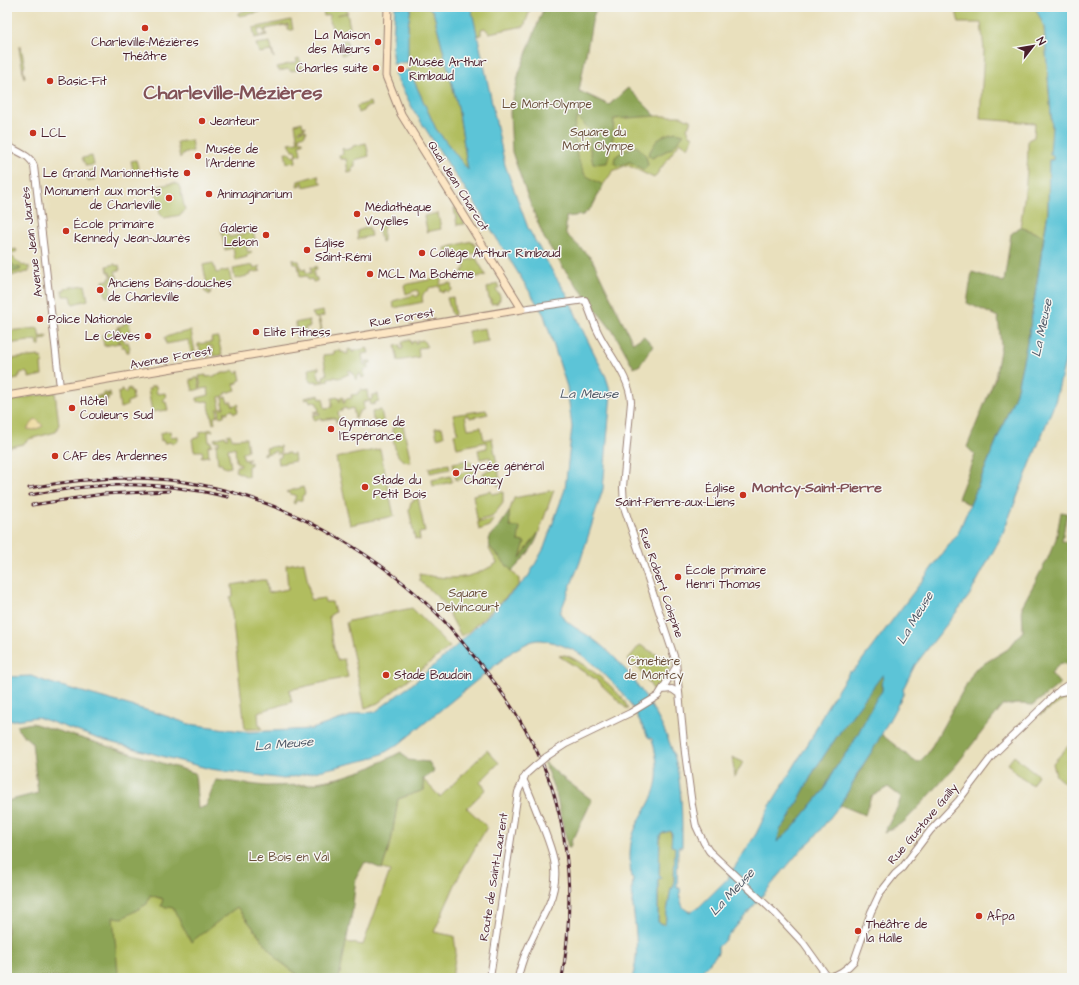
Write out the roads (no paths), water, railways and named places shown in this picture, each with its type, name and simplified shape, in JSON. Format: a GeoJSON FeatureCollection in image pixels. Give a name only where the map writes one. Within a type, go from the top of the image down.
{"type":"FeatureCollection","features":[{"type":"Feature","properties":{"kind":"main road","name":"Quai Jean Charcot"},"geometry":{"type":"LineString","coordinates":[[388,7],[385,70],[401,114],[522,309]]}},
{"type":"Feature","properties":{"kind":"main road","name":"Rue Forest"},"geometry":{"type":"LineString","coordinates":[[286,349],[522,309]]}},
{"type":"Feature","properties":{"kind":"main road","name":"Avenue Forest"},"geometry":{"type":"LineString","coordinates":[[7,396],[286,349]]}},
{"type":"Feature","properties":{"kind":"street"},"geometry":{"type":"LineString","coordinates":[[8,143],[14,150],[22,154]]}},
{"type":"Feature","properties":{"kind":"street"},"geometry":{"type":"LineString","coordinates":[[8,143],[8,158],[22,154]]}},
{"type":"Feature","properties":{"kind":"street","name":"Avenue Jean Jaurès"},"geometry":{"type":"LineString","coordinates":[[22,154],[30,158],[34,166],[60,387]]}},
{"type":"Feature","properties":{"kind":"street","name":"Rue Robert Coispine"},"geometry":{"type":"LineString","coordinates":[[522,309],[582,301],[625,380],[631,396],[623,487],[624,507],[676,662],[685,753],[696,826],[704,843],[718,861],[768,906],[804,944],[827,976]]}},
{"type":"Feature","properties":{"kind":"street"},"geometry":{"type":"LineString","coordinates":[[518,978],[523,960],[554,892],[556,880],[556,863],[553,850],[523,779],[526,774],[546,757],[566,744],[632,712],[658,696],[676,668]]}},
{"type":"Feature","properties":{"kind":"street","name":"Rue Gustave Gailly"},"geometry":{"type":"LineString","coordinates":[[827,976],[830,977],[836,975],[849,967],[854,961],[871,912],[884,887],[902,868],[930,831],[959,800],[993,755],[1056,693],[1072,682]]}},
{"type":"Feature","properties":{"kind":"street"},"geometry":{"type":"LineString","coordinates":[[662,690],[672,689],[679,694]]}},
{"type":"Feature","properties":{"kind":"street"},"geometry":{"type":"LineString","coordinates":[[1056,693],[1072,690]]}},
{"type":"Feature","properties":{"kind":"street","name":"Route de Saint-Laurent"},"geometry":{"type":"LineString","coordinates":[[490,978],[518,792],[523,779]]}},
{"type":"Feature","properties":{"kind":"water"},"geometry":{"type":"Polygon","coordinates":[[[395,7],[411,7],[408,26],[408,62],[393,64],[392,53],[395,7]]]}},
{"type":"Feature","properties":{"kind":"water","name":"La Meuse"},"geometry":{"type":"Polygon","coordinates":[[[428,7],[471,7],[505,165],[528,228],[567,294],[582,329],[606,377],[611,393],[603,489],[580,562],[560,613],[571,624],[605,649],[626,670],[644,695],[668,739],[677,767],[680,786],[682,847],[678,847],[677,888],[680,888],[682,905],[690,912],[699,907],[727,879],[756,834],[768,809],[812,737],[825,710],[849,672],[853,671],[860,663],[958,533],[978,486],[1016,393],[1029,334],[1048,212],[1049,160],[1053,160],[1053,155],[1050,154],[1052,127],[1044,26],[1035,7],[1072,7],[1072,334],[1055,402],[1002,535],[969,596],[915,665],[903,689],[904,693],[874,748],[857,774],[840,805],[813,839],[800,851],[718,947],[718,953],[696,978],[632,978],[635,968],[636,947],[630,847],[638,822],[655,790],[657,782],[656,757],[652,739],[648,737],[628,701],[616,686],[586,658],[559,644],[537,640],[514,650],[399,744],[384,753],[370,759],[284,779],[210,769],[102,740],[37,717],[7,721],[7,677],[31,676],[189,724],[249,732],[312,729],[359,713],[375,712],[415,682],[454,648],[528,577],[544,548],[565,489],[572,427],[567,387],[544,315],[473,200],[414,111],[394,73],[409,70],[436,129],[468,170],[458,107],[433,11],[428,7]],[[883,674],[842,729],[815,769],[788,820],[780,830],[777,842],[792,829],[824,790],[834,770],[853,743],[876,699],[882,691],[883,674]],[[670,831],[660,835],[659,875],[661,878],[658,879],[658,922],[664,925],[671,888],[673,888],[674,884],[675,847],[671,846],[672,833],[670,831]]]}},
{"type":"Feature","properties":{"kind":"railway"},"geometry":{"type":"LineString","coordinates":[[29,488],[72,481],[137,478],[180,481],[233,492],[264,502],[294,515],[352,546],[380,565],[429,606],[460,639],[511,705],[530,737],[552,788],[564,835],[569,883],[568,930],[562,978]]}},
{"type":"Feature","properties":{"kind":"railway"},"geometry":{"type":"LineString","coordinates":[[30,495],[105,485],[153,485],[228,497]]}},
{"type":"Feature","properties":{"kind":"railway"},"geometry":{"type":"LineString","coordinates":[[32,505],[103,494],[169,491]]}},
{"type":"Feature","properties":{"kind":"place","name":"Charleville-Mézières Théâtre"},"geometry":{"type":"Point","coordinates":[145,28]}},
{"type":"Feature","properties":{"kind":"place","name":"La Maison des Ailleurs"},"geometry":{"type":"Point","coordinates":[378,42]}},
{"type":"Feature","properties":{"kind":"place","name":"Charles suite"},"geometry":{"type":"Point","coordinates":[376,68]}},
{"type":"Feature","properties":{"kind":"place","name":"Musée Arthur Rimbaud"},"geometry":{"type":"Point","coordinates":[401,69]}},
{"type":"Feature","properties":{"kind":"place","name":"Basic-Fit"},"geometry":{"type":"Point","coordinates":[50,81]}},
{"type":"Feature","properties":{"kind":"place","name":"Jeanteur"},"geometry":{"type":"Point","coordinates":[202,121]}},
{"type":"Feature","properties":{"kind":"place","name":"LCL"},"geometry":{"type":"Point","coordinates":[33,133]}},
{"type":"Feature","properties":{"kind":"place","name":"Musée de l'Ardenne"},"geometry":{"type":"Point","coordinates":[198,156]}},
{"type":"Feature","properties":{"kind":"place","name":"Le Grand Marionnettiste"},"geometry":{"type":"Point","coordinates":[187,173]}},
{"type":"Feature","properties":{"kind":"place","name":"Animaginarium"},"geometry":{"type":"Point","coordinates":[209,194]}},
{"type":"Feature","properties":{"kind":"place","name":"Monument aux morts de Charleville"},"geometry":{"type":"Point","coordinates":[169,198]}},
{"type":"Feature","properties":{"kind":"place","name":"Médiathèque Voyelles"},"geometry":{"type":"Point","coordinates":[357,214]}},
{"type":"Feature","properties":{"kind":"place","name":"École primaire Kennedy Jean-Jaurès"},"geometry":{"type":"Point","coordinates":[66,231]}},
{"type":"Feature","properties":{"kind":"place","name":"Galerie Lebon"},"geometry":{"type":"Point","coordinates":[266,235]}},
{"type":"Feature","properties":{"kind":"place","name":"Église Saint-Rémi"},"geometry":{"type":"Point","coordinates":[307,250]}},
{"type":"Feature","properties":{"kind":"place","name":"Collège Arthur Rimbaud"},"geometry":{"type":"Point","coordinates":[422,253]}},
{"type":"Feature","properties":{"kind":"place","name":"MCL Ma Bohème"},"geometry":{"type":"Point","coordinates":[370,274]}},
{"type":"Feature","properties":{"kind":"place","name":"Anciens Bains-douches de Charleville"},"geometry":{"type":"Point","coordinates":[100,290]}},
{"type":"Feature","properties":{"kind":"place","name":"Police Nationale"},"geometry":{"type":"Point","coordinates":[40,319]}},
{"type":"Feature","properties":{"kind":"place","name":"Elite Fitness"},"geometry":{"type":"Point","coordinates":[256,332]}},
{"type":"Feature","properties":{"kind":"place","name":"Le Clèves"},"geometry":{"type":"Point","coordinates":[148,336]}},
{"type":"Feature","properties":{"kind":"place","name":"Hôtel Couleurs Sud"},"geometry":{"type":"Point","coordinates":[72,408]}},
{"type":"Feature","properties":{"kind":"place","name":"Gymnase de l'Espérance"},"geometry":{"type":"Point","coordinates":[331,429]}},
{"type":"Feature","properties":{"kind":"place","name":"CAF des Ardennes"},"geometry":{"type":"Point","coordinates":[55,456]}},
{"type":"Feature","properties":{"kind":"place","name":"Lycée général Chanzy"},"geometry":{"type":"Point","coordinates":[456,473]}},
{"type":"Feature","properties":{"kind":"place","name":"Stade du Petit Bois"},"geometry":{"type":"Point","coordinates":[365,487]}},
{"type":"Feature","properties":{"kind":"place","name":"Église Saint-Pierre-aux-Liens"},"geometry":{"type":"Point","coordinates":[743,495]}},
{"type":"Feature","properties":{"kind":"place","name":"École primaire Henri Thomas"},"geometry":{"type":"Point","coordinates":[678,577]}},
{"type":"Feature","properties":{"kind":"place","name":"Stade Baudoin"},"geometry":{"type":"Point","coordinates":[386,675]}},
{"type":"Feature","properties":{"kind":"place","name":"Afpa"},"geometry":{"type":"Point","coordinates":[979,916]}},
{"type":"Feature","properties":{"kind":"place","name":"Théâtre de la Halle"},"geometry":{"type":"Point","coordinates":[858,931]}},
{"type":"Feature","properties":{"kind":"district","name":"Charleville-Mézières"},"geometry":{"type":"Point","coordinates":[233,93]}},
{"type":"Feature","properties":{"kind":"district","name":"Montcy-Saint-Pierre"},"geometry":{"type":"Point","coordinates":[817,488]}},
{"type":"Feature","properties":{"kind":"park label","name":"Le Mont-Olympe"},"geometry":{"type":"Point","coordinates":[547,104]}},
{"type":"Feature","properties":{"kind":"park label","name":"Square du Mont Olympe"},"geometry":{"type":"Point","coordinates":[598,139]}},
{"type":"Feature","properties":{"kind":"park label","name":"Square Delvincourt"},"geometry":{"type":"Point","coordinates":[468,600]}},
{"type":"Feature","properties":{"kind":"park label","name":"Cimetière de Montcy"},"geometry":{"type":"Point","coordinates":[654,668]}},
{"type":"Feature","properties":{"kind":"park label","name":"Le Bois en Val"},"geometry":{"type":"Point","coordinates":[289,857]}}]}
